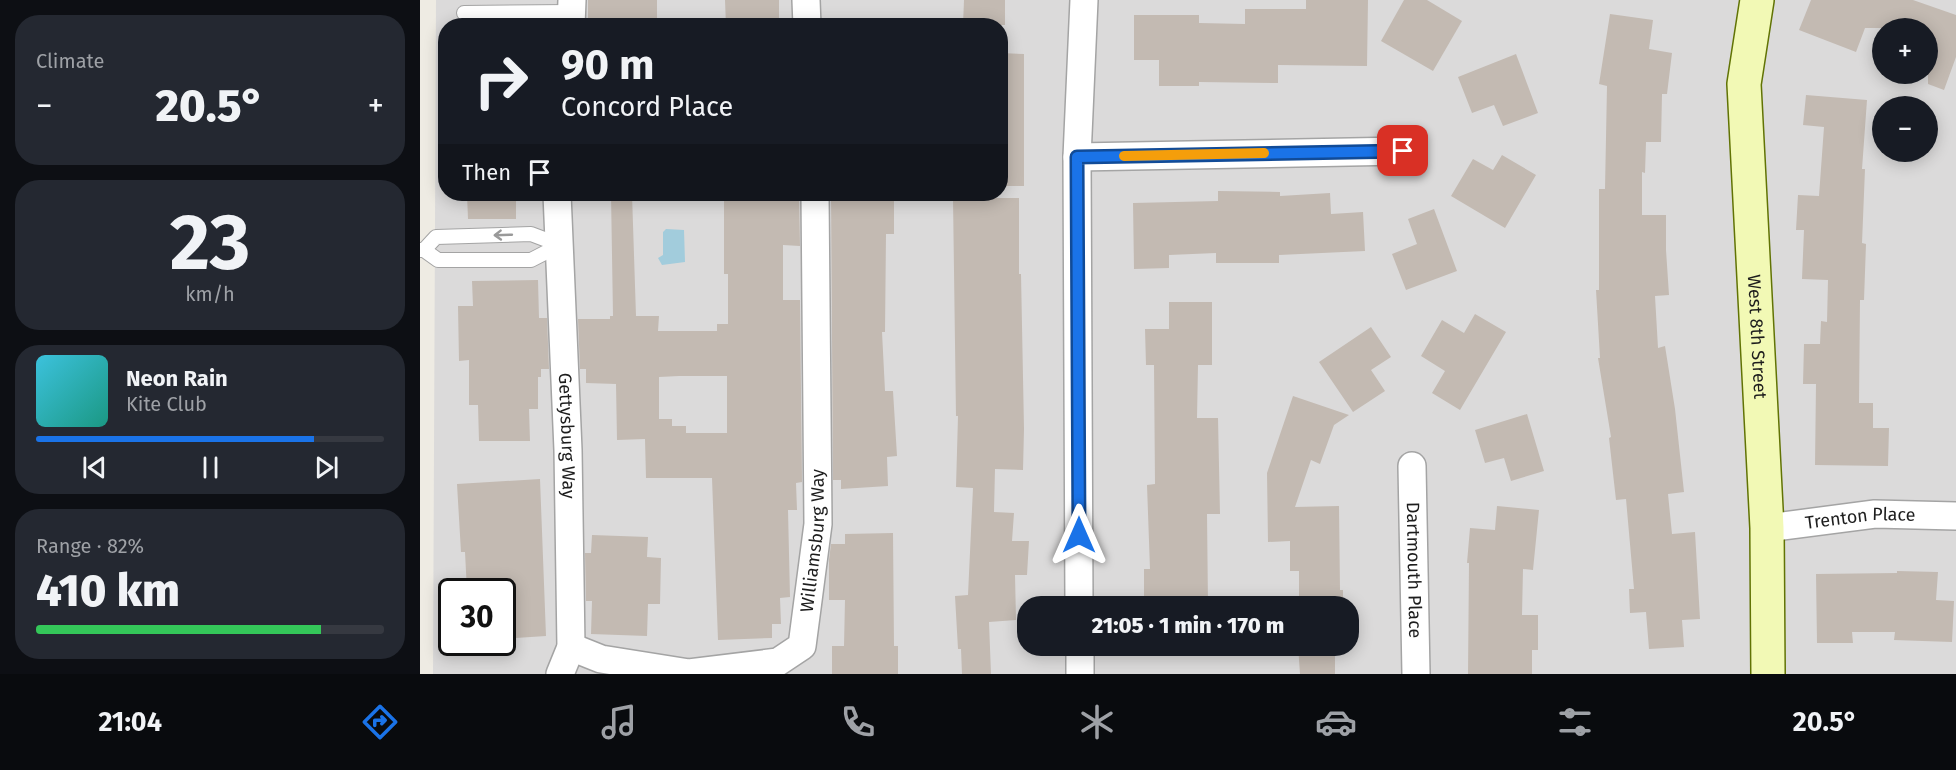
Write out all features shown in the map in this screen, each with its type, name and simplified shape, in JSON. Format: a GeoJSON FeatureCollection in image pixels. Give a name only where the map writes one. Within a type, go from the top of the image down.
{"type":"FeatureCollection","features":[{"type":"Feature","properties":{"kind":"street"},"geometry":{"type":"LineString","coordinates":[[806,0],[807,18]]}},
{"type":"Feature","properties":{"kind":"street"},"geometry":{"type":"LineString","coordinates":[[1079,596],[1077,157],[1084,0]]}},
{"type":"Feature","properties":{"kind":"street","name":"West 8th Street"},"geometry":{"type":"LineString","coordinates":[[1757,0],[1744,84],[1767,528],[1767,674]]}},
{"type":"Feature","properties":{"kind":"street"},"geometry":{"type":"LineString","coordinates":[[1077,157],[1403,151]]}},
{"type":"Feature","properties":{"kind":"street","name":"Gettysburg Way"},"geometry":{"type":"LineString","coordinates":[[557,201],[568,450],[571,647],[560,674]]}},
{"type":"Feature","properties":{"kind":"street","name":"Williamsburg Way"},"geometry":{"type":"LineString","coordinates":[[571,647],[601,659],[689,674],[778,662],[802,646],[818,524],[816,201]]}},
{"type":"Feature","properties":{"kind":"street","name":"Dartmouth Place"},"geometry":{"type":"LineString","coordinates":[[1412,466],[1416,674]]}},
{"type":"Feature","properties":{"kind":"street","name":"Trenton Place"},"geometry":{"type":"LineString","coordinates":[[1767,528],[1875,514],[1956,516]]}},
{"type":"Feature","properties":{"kind":"street"},"geometry":{"type":"LineString","coordinates":[[1080,656],[1080,674]]}},
{"type":"Feature","properties":{"kind":"lane"},"geometry":{"type":"LineString","coordinates":[[464,13],[572,13]]}},
{"type":"Feature","properties":{"kind":"lane"},"geometry":{"type":"LineString","coordinates":[[531,234],[560,245],[531,260],[438,260],[422,250],[436,237],[531,234]]}},
{"type":"Feature","properties":{"kind":"shaded area"},"geometry":{"type":"Polygon","coordinates":[[[436,0],[1956,0],[1956,674],[433,674],[436,0]]]}},
{"type":"Feature","properties":{"kind":"water"},"geometry":{"type":"Polygon","coordinates":[[[666,229],[684,230],[685,262],[662,265],[658,258],[663,255],[663,232],[666,229]]]}},
{"type":"Feature","properties":{"kind":"building"},"geometry":{"type":"Polygon","coordinates":[[[588,0],[657,0],[657,18],[588,18],[588,0]]]}},
{"type":"Feature","properties":{"kind":"building"},"geometry":{"type":"Polygon","coordinates":[[[725,0],[779,0],[779,18],[726,18],[725,0]]]}},
{"type":"Feature","properties":{"kind":"building"},"geometry":{"type":"Polygon","coordinates":[[[964,0],[1005,0],[1005,18],[963,18],[964,0]]]}},
{"type":"Feature","properties":{"kind":"building"},"geometry":{"type":"Polygon","coordinates":[[[1306,0],[1368,0],[1367,66],[1278,65],[1278,83],[1199,82],[1199,86],[1159,86],[1159,60],[1134,60],[1134,15],[1199,15],[1199,23],[1245,24],[1245,9],[1306,9],[1306,0]]]}},
{"type":"Feature","properties":{"kind":"building"},"geometry":{"type":"Polygon","coordinates":[[[1404,0],[1427,0],[1462,21],[1433,71],[1381,41],[1404,0]]]}},
{"type":"Feature","properties":{"kind":"building"},"geometry":{"type":"Polygon","coordinates":[[[1811,0],[1913,0],[1956,15],[1956,57],[1944,90],[1928,84],[1938,84],[1938,18],[1872,18],[1872,28],[1865,28],[1856,52],[1799,30],[1811,0]]]}},
{"type":"Feature","properties":{"kind":"building"},"geometry":{"type":"Polygon","coordinates":[[[1610,14],[1653,20],[1649,49],[1672,53],[1667,94],[1662,94],[1661,142],[1646,142],[1645,173],[1642,172],[1642,215],[1666,215],[1669,295],[1655,296],[1658,348],[1665,346],[1684,492],[1668,494],[1672,534],[1695,532],[1700,619],[1682,620],[1684,647],[1649,649],[1646,612],[1630,613],[1629,589],[1634,589],[1626,499],[1616,500],[1609,438],[1611,437],[1598,358],[1600,358],[1596,290],[1599,290],[1599,189],[1605,189],[1607,86],[1599,84],[1610,14]]]}},
{"type":"Feature","properties":{"kind":"building"},"geometry":{"type":"Polygon","coordinates":[[[1008,53],[1024,54],[1024,186],[1008,186],[1008,53]]]}},
{"type":"Feature","properties":{"kind":"building"},"geometry":{"type":"Polygon","coordinates":[[[1516,54],[1538,113],[1503,126],[1494,105],[1472,113],[1458,77],[1516,54]]]}},
{"type":"Feature","properties":{"kind":"building"},"geometry":{"type":"Polygon","coordinates":[[[1806,95],[1867,100],[1862,169],[1865,169],[1862,243],[1866,244],[1864,300],[1860,300],[1859,403],[1873,403],[1873,428],[1889,428],[1888,466],[1815,465],[1816,384],[1803,384],[1804,344],[1820,344],[1821,321],[1827,322],[1828,280],[1802,279],[1804,230],[1796,230],[1798,195],[1819,196],[1824,127],[1803,125],[1806,95]]]}},
{"type":"Feature","properties":{"kind":"building"},"geometry":{"type":"Polygon","coordinates":[[[1502,155],[1536,175],[1505,228],[1451,196],[1473,159],[1493,170],[1502,155]]]}},
{"type":"Feature","properties":{"kind":"building"},"geometry":{"type":"Polygon","coordinates":[[[1218,191],[1280,192],[1280,196],[1330,193],[1331,214],[1363,212],[1365,251],[1279,255],[1279,263],[1216,263],[1216,253],[1169,255],[1169,268],[1134,269],[1133,203],[1218,201],[1218,191]]]}},
{"type":"Feature","properties":{"kind":"building"},"geometry":{"type":"Polygon","coordinates":[[[1008,198],[1019,198],[1023,470],[995,469],[994,512],[1014,513],[1012,541],[1029,541],[1027,575],[1015,575],[1016,620],[989,622],[991,674],[962,674],[961,649],[958,649],[955,596],[968,595],[973,488],[956,487],[958,416],[956,416],[953,201],[1008,201],[1008,198]]]}},
{"type":"Feature","properties":{"kind":"building"},"geometry":{"type":"Polygon","coordinates":[[[467,201],[516,201],[516,219],[468,219],[467,201]]]}},
{"type":"Feature","properties":{"kind":"building"},"geometry":{"type":"Polygon","coordinates":[[[611,201],[632,201],[636,316],[659,316],[658,331],[717,331],[717,324],[728,324],[728,274],[724,274],[724,201],[799,201],[800,246],[783,245],[783,300],[800,300],[802,482],[796,483],[797,510],[788,510],[790,597],[780,598],[781,624],[772,624],[772,638],[718,640],[712,478],[646,478],[645,439],[617,440],[616,384],[586,383],[586,369],[580,369],[578,319],[610,319],[610,316],[613,316],[611,201]],[[727,376],[659,377],[659,419],[672,419],[672,426],[686,426],[686,433],[727,433],[727,376]]]}},
{"type":"Feature","properties":{"kind":"building"},"geometry":{"type":"Polygon","coordinates":[[[831,201],[894,201],[894,234],[886,234],[885,332],[882,332],[885,391],[893,391],[897,456],[887,457],[888,486],[841,489],[841,480],[833,480],[831,201]]]}},
{"type":"Feature","properties":{"kind":"building"},"geometry":{"type":"Polygon","coordinates":[[[1434,209],[1457,271],[1406,290],[1392,254],[1417,244],[1408,219],[1434,209]]]}},
{"type":"Feature","properties":{"kind":"building"},"geometry":{"type":"Polygon","coordinates":[[[538,280],[539,318],[547,318],[549,369],[541,369],[541,377],[538,377],[538,409],[529,409],[530,441],[479,441],[478,405],[469,405],[469,360],[459,361],[458,306],[473,306],[472,281],[538,280]]]}},
{"type":"Feature","properties":{"kind":"building"},"geometry":{"type":"Polygon","coordinates":[[[1169,302],[1212,302],[1212,365],[1198,365],[1197,418],[1218,418],[1220,514],[1207,514],[1208,596],[1144,596],[1144,569],[1150,569],[1147,485],[1155,484],[1154,365],[1146,365],[1145,329],[1169,329],[1169,302]]]}},
{"type":"Feature","properties":{"kind":"building"},"geometry":{"type":"Polygon","coordinates":[[[1475,314],[1506,332],[1460,410],[1432,393],[1445,371],[1421,356],[1442,320],[1464,333],[1475,314]]]}},
{"type":"Feature","properties":{"kind":"building"},"geometry":{"type":"Polygon","coordinates":[[[1371,327],[1391,357],[1371,370],[1385,391],[1353,412],[1319,362],[1371,327]]]}},
{"type":"Feature","properties":{"kind":"building"},"geometry":{"type":"Polygon","coordinates":[[[1293,396],[1349,415],[1334,425],[1320,464],[1311,460],[1295,507],[1339,506],[1340,590],[1343,590],[1343,596],[1299,596],[1299,571],[1290,571],[1290,541],[1268,542],[1267,473],[1293,396]]]}},
{"type":"Feature","properties":{"kind":"building"},"geometry":{"type":"Polygon","coordinates":[[[1527,414],[1544,471],[1511,481],[1504,458],[1485,463],[1475,430],[1527,414]]]}},
{"type":"Feature","properties":{"kind":"building"},"geometry":{"type":"Polygon","coordinates":[[[540,479],[546,636],[516,638],[516,578],[466,578],[465,552],[461,552],[457,484],[540,479]]]}},
{"type":"Feature","properties":{"kind":"building"},"geometry":{"type":"Polygon","coordinates":[[[1497,506],[1539,510],[1533,570],[1523,569],[1522,615],[1538,615],[1538,650],[1532,650],[1532,674],[1468,674],[1469,563],[1467,563],[1470,528],[1495,530],[1497,506]]]}},
{"type":"Feature","properties":{"kind":"building"},"geometry":{"type":"Polygon","coordinates":[[[893,533],[894,646],[898,646],[898,674],[832,674],[832,646],[844,646],[845,600],[829,600],[831,544],[845,544],[845,534],[893,533]]]}},
{"type":"Feature","properties":{"kind":"building"},"geometry":{"type":"Polygon","coordinates":[[[592,535],[648,537],[647,557],[661,558],[660,604],[648,604],[647,636],[591,634],[592,601],[586,601],[585,553],[591,553],[592,535]]]}},
{"type":"Feature","properties":{"kind":"building"},"geometry":{"type":"Polygon","coordinates":[[[1897,571],[1938,572],[1936,600],[1954,601],[1952,642],[1894,640],[1895,632],[1852,632],[1853,643],[1817,643],[1816,574],[1897,573],[1897,571]]]}},
{"type":"Feature","properties":{"kind":"building"},"geometry":{"type":"Polygon","coordinates":[[[1299,656],[1335,656],[1335,674],[1300,674],[1299,656]]]}},
{"type":"Feature","properties":{"kind":"slow traffic"},"geometry":{"type":"LineString","coordinates":[[1124,156],[1264,153]]}},
{"type":"Feature","properties":{"kind":"route"},"geometry":{"type":"LineString","coordinates":[[1079,535],[1077,157],[1403,151]]}}]}
